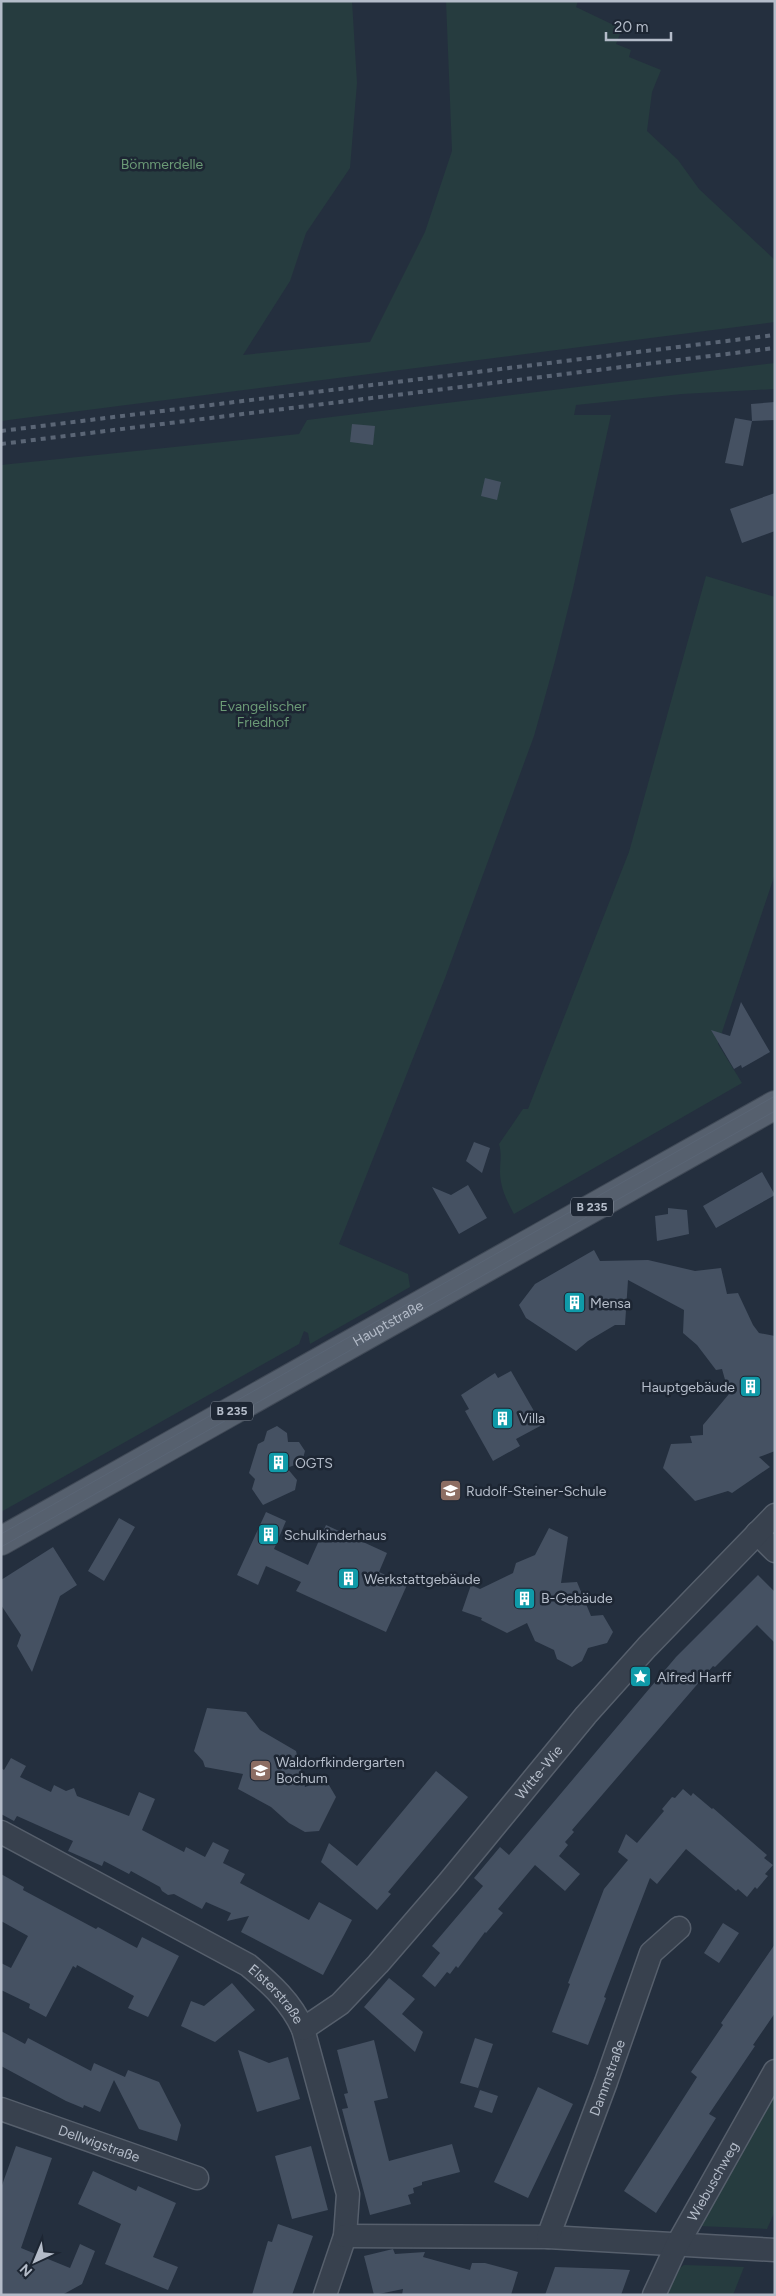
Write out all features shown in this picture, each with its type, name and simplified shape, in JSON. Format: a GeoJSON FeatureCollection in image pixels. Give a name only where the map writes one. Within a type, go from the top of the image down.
{"type":"FeatureCollection","features":[{"type":"Feature","properties":{"kind":"main road","name":"Hauptstraße"},"geometry":{"type":"LineString","coordinates":[[1,1541],[775,1104]]}},
{"type":"Feature","properties":{"kind":"street","name":"Witte-Wie"},"geometry":{"type":"LineString","coordinates":[[303,2029],[340,2004],[378,1964],[448,1883],[586,1715],[647,1647],[775,1515]]}},
{"type":"Feature","properties":{"kind":"street"},"geometry":{"type":"LineString","coordinates":[[757,1533],[775,1551]]}},
{"type":"Feature","properties":{"kind":"street","name":"Elsterstraße"},"geometry":{"type":"LineString","coordinates":[[1,1832],[248,1965],[286,2001],[303,2029],[348,2194],[345,2236],[325,2295]]}},
{"type":"Feature","properties":{"kind":"street","name":"Dammstraße"},"geometry":{"type":"LineString","coordinates":[[548,2237],[606,2082],[651,1953],[679,1928]]}},
{"type":"Feature","properties":{"kind":"street","name":"Wiebuschweg"},"geometry":{"type":"LineString","coordinates":[[654,2295],[677,2245],[775,2071]]}},
{"type":"Feature","properties":{"kind":"street","name":"Dellwigstraße"},"geometry":{"type":"LineString","coordinates":[[1,2109],[197,2178]]}},
{"type":"Feature","properties":{"kind":"street"},"geometry":{"type":"LineString","coordinates":[[345,2236],[548,2237],[775,2250]]}},
{"type":"Feature","properties":{"kind":"green space","name":"Bömmerdelle"},"geometry":{"type":"Polygon","coordinates":[[[1,1],[352,1],[357,83],[350,168],[306,233],[290,281],[243,355],[370,342],[425,232],[452,151],[446,1],[578,1],[576,7],[622,29],[616,44],[631,50],[629,57],[661,70],[652,92],[647,131],[678,160],[699,189],[775,260],[775,322],[1,421],[1,1]]]}},
{"type":"Feature","properties":{"kind":"green space","name":"Evangelischer Friedhof"},"geometry":{"type":"Polygon","coordinates":[[[775,363],[775,389],[682,394],[576,405],[574,415],[611,415],[573,589],[534,736],[445,978],[339,1244],[408,1274],[410,1287],[310,1344],[308,1333],[304,1331],[299,1344],[1,1512],[1,465],[299,434],[307,420],[775,363]]]}},
{"type":"Feature","properties":{"kind":"green space"},"geometry":{"type":"Polygon","coordinates":[[[706,576],[775,597],[775,874],[718,1044],[742,1083],[514,1214],[506,1199],[501,1183],[499,1144],[523,1109],[528,1109],[629,852],[706,576]]]}},
{"type":"Feature","properties":{"kind":"green space"},"geometry":{"type":"Polygon","coordinates":[[[775,2089],[775,2211],[767,2229],[699,2226],[775,2089]]]}},
{"type":"Feature","properties":{"kind":"green space"},"geometry":{"type":"Polygon","coordinates":[[[684,2265],[744,2267],[733,2295],[663,2295],[673,2273],[684,2265]]]}},
{"type":"Feature","properties":{"kind":"building"},"geometry":{"type":"Polygon","coordinates":[[[775,402],[775,420],[752,421],[751,404],[775,402]]]}},
{"type":"Feature","properties":{"kind":"building"},"geometry":{"type":"Polygon","coordinates":[[[735,418],[752,421],[743,466],[725,463],[735,418]]]}},
{"type":"Feature","properties":{"kind":"building"},"geometry":{"type":"Polygon","coordinates":[[[352,424],[375,426],[373,445],[350,442],[352,424]]]}},
{"type":"Feature","properties":{"kind":"building"},"geometry":{"type":"Polygon","coordinates":[[[485,478],[501,482],[497,500],[481,496],[485,478]]]}},
{"type":"Feature","properties":{"kind":"building"},"geometry":{"type":"Polygon","coordinates":[[[775,493],[775,531],[742,543],[730,509],[775,493]]]}},
{"type":"Feature","properties":{"kind":"building"},"geometry":{"type":"Polygon","coordinates":[[[741,1002],[770,1052],[742,1068],[741,1065],[734,1069],[711,1030],[730,1036],[741,1002]]]}},
{"type":"Feature","properties":{"kind":"building"},"geometry":{"type":"Polygon","coordinates":[[[474,1142],[490,1148],[482,1173],[466,1161],[474,1142]]]}},
{"type":"Feature","properties":{"kind":"building"},"geometry":{"type":"Polygon","coordinates":[[[762,1172],[775,1195],[716,1228],[703,1206],[762,1172]]]}},
{"type":"Feature","properties":{"kind":"building"},"geometry":{"type":"Polygon","coordinates":[[[468,1185],[487,1218],[459,1234],[432,1187],[451,1195],[468,1185]]]}},
{"type":"Feature","properties":{"kind":"building"},"geometry":{"type":"Polygon","coordinates":[[[668,1208],[687,1210],[689,1234],[657,1241],[655,1216],[668,1214],[668,1208]]]}},
{"type":"Feature","properties":{"kind":"building","name":"Hauptgebäude"},"geometry":{"type":"Polygon","coordinates":[[[594,1250],[600,1261],[648,1260],[695,1271],[721,1268],[727,1294],[738,1293],[753,1325],[759,1333],[775,1336],[775,1451],[759,1457],[770,1467],[732,1493],[728,1491],[695,1501],[663,1468],[671,1444],[692,1443],[690,1436],[703,1435],[703,1425],[729,1394],[722,1369],[716,1370],[697,1345],[683,1333],[684,1310],[628,1280],[625,1325],[615,1325],[588,1341],[576,1351],[526,1318],[519,1305],[535,1284],[594,1250]]]}},
{"type":"Feature","properties":{"kind":"building","name":"Villa"},"geometry":{"type":"Polygon","coordinates":[[[511,1371],[542,1425],[516,1439],[520,1446],[493,1461],[465,1411],[469,1409],[461,1395],[495,1373],[498,1378],[511,1371]]]}},
{"type":"Feature","properties":{"kind":"building","name":"OGTS"},"geometry":{"type":"Polygon","coordinates":[[[277,1426],[287,1433],[288,1442],[299,1442],[305,1451],[302,1462],[287,1468],[297,1480],[295,1490],[263,1505],[252,1489],[255,1479],[249,1473],[258,1444],[264,1441],[267,1431],[277,1426]]]}},
{"type":"Feature","properties":{"kind":"building","name":"Werkstattgebäude"},"geometry":{"type":"Polygon","coordinates":[[[266,1512],[286,1521],[274,1549],[308,1565],[326,1525],[387,1553],[379,1572],[407,1585],[386,1632],[296,1591],[301,1582],[266,1566],[258,1585],[237,1575],[266,1512]]]}},
{"type":"Feature","properties":{"kind":"building"},"geometry":{"type":"Polygon","coordinates":[[[119,1518],[135,1527],[104,1581],[88,1571],[119,1518]]]}},
{"type":"Feature","properties":{"kind":"building","name":"B-Gebäude"},"geometry":{"type":"Polygon","coordinates":[[[549,1528],[568,1537],[561,1583],[577,1582],[591,1616],[603,1615],[613,1632],[607,1643],[588,1648],[582,1661],[572,1667],[557,1659],[554,1650],[535,1641],[527,1623],[507,1633],[481,1620],[482,1618],[462,1611],[471,1585],[480,1589],[513,1573],[516,1563],[535,1555],[549,1528]]]}},
{"type":"Feature","properties":{"kind":"building"},"geometry":{"type":"Polygon","coordinates":[[[53,1547],[77,1585],[60,1596],[32,1672],[17,1646],[21,1635],[1,1605],[1,1580],[53,1547]]]}},
{"type":"Feature","properties":{"kind":"building"},"geometry":{"type":"Polygon","coordinates":[[[758,1575],[775,1592],[775,1643],[757,1625],[715,1667],[713,1666],[572,1830],[574,1832],[565,1842],[568,1845],[559,1856],[580,1874],[565,1891],[535,1865],[498,1909],[503,1913],[485,1932],[458,1968],[456,1966],[450,1974],[447,1972],[435,1987],[422,1976],[440,1953],[432,1946],[483,1886],[474,1878],[500,1847],[509,1855],[676,1657],[758,1575]]]}},
{"type":"Feature","properties":{"kind":"building","name":"Waldorfkindergarten Bochum"},"geometry":{"type":"Polygon","coordinates":[[[207,1708],[246,1712],[260,1730],[296,1751],[305,1787],[326,1780],[336,1797],[319,1831],[305,1832],[289,1823],[271,1807],[238,1789],[243,1774],[205,1767],[203,1761],[194,1751],[207,1708]]]}},
{"type":"Feature","properties":{"kind":"building"},"geometry":{"type":"Polygon","coordinates":[[[11,1758],[26,1766],[20,1777],[51,1792],[54,1785],[66,1791],[74,1788],[77,1796],[129,1816],[139,1792],[155,1799],[142,1830],[184,1852],[186,1847],[205,1857],[213,1842],[229,1850],[223,1863],[245,1874],[240,1883],[309,1920],[319,1902],[352,1920],[323,1975],[241,1932],[249,1916],[227,1921],[231,1913],[206,1902],[202,1909],[174,1894],[168,1895],[160,1887],[131,1871],[129,1874],[104,1861],[102,1866],[68,1851],[73,1841],[17,1816],[14,1821],[1,1814],[1,1768],[4,1770],[11,1758]]]}},
{"type":"Feature","properties":{"kind":"building"},"geometry":{"type":"Polygon","coordinates":[[[436,1771],[468,1797],[388,1892],[391,1894],[377,1910],[321,1862],[329,1843],[357,1866],[436,1771]]]}},
{"type":"Feature","properties":{"kind":"building"},"geometry":{"type":"Polygon","coordinates":[[[683,1789],[691,1796],[693,1793],[713,1808],[767,1855],[764,1858],[773,1865],[765,1874],[768,1876],[747,1897],[738,1889],[736,1891],[686,1849],[657,1884],[650,1878],[604,1997],[606,1998],[588,2045],[552,2032],[570,1984],[568,1983],[604,1889],[628,1860],[618,1852],[626,1834],[637,1843],[664,1811],[662,1809],[672,1797],[675,1798],[683,1789]]]}},
{"type":"Feature","properties":{"kind":"building"},"geometry":{"type":"Polygon","coordinates":[[[1,1874],[24,1887],[23,1890],[96,1929],[98,1927],[137,1948],[142,1937],[179,1956],[148,2017],[128,2008],[134,1996],[77,1965],[76,1968],[73,1966],[46,2017],[29,2008],[30,2004],[1,1990],[1,1963],[11,1968],[28,1936],[1,1921],[1,1874]]]}},
{"type":"Feature","properties":{"kind":"building"},"geometry":{"type":"Polygon","coordinates":[[[723,1923],[739,1933],[719,1963],[704,1953],[723,1923]]]}},
{"type":"Feature","properties":{"kind":"building"},"geometry":{"type":"Polygon","coordinates":[[[775,1944],[775,2013],[709,2114],[716,2118],[656,2213],[624,2191],[697,2077],[691,2072],[723,2025],[721,2023],[775,1944]]]}},
{"type":"Feature","properties":{"kind":"building"},"geometry":{"type":"Polygon","coordinates":[[[389,1978],[415,1999],[402,2014],[423,2032],[415,2052],[364,2007],[389,1978]]]}},
{"type":"Feature","properties":{"kind":"building"},"geometry":{"type":"Polygon","coordinates":[[[232,1983],[255,2010],[215,2042],[181,2026],[191,2001],[204,2006],[232,1983]]]}},
{"type":"Feature","properties":{"kind":"building"},"geometry":{"type":"Polygon","coordinates":[[[1,2031],[25,2044],[28,2038],[91,2071],[94,2063],[125,2077],[128,2070],[159,2082],[181,2125],[177,2141],[139,2129],[114,2080],[100,2112],[84,2105],[83,2108],[66,2101],[1,2066],[1,2031]]]}},
{"type":"Feature","properties":{"kind":"building"},"geometry":{"type":"Polygon","coordinates":[[[475,2038],[493,2044],[478,2088],[460,2083],[475,2038]]]}},
{"type":"Feature","properties":{"kind":"building"},"geometry":{"type":"Polygon","coordinates":[[[374,2040],[388,2098],[374,2101],[389,2161],[452,2144],[460,2172],[422,2182],[422,2185],[413,2188],[414,2193],[408,2195],[411,2204],[370,2215],[342,2109],[348,2108],[344,2094],[348,2093],[337,2050],[374,2040]]]}},
{"type":"Feature","properties":{"kind":"building"},"geometry":{"type":"Polygon","coordinates":[[[238,2050],[269,2063],[288,2057],[300,2099],[257,2112],[238,2050]]]}},
{"type":"Feature","properties":{"kind":"building"},"geometry":{"type":"Polygon","coordinates":[[[538,2087],[573,2104],[528,2198],[494,2182],[538,2087]]]}},
{"type":"Feature","properties":{"kind":"building"},"geometry":{"type":"Polygon","coordinates":[[[480,2090],[498,2096],[492,2113],[474,2107],[480,2090]]]}},
{"type":"Feature","properties":{"kind":"building"},"geometry":{"type":"Polygon","coordinates":[[[16,2146],[52,2158],[21,2248],[70,2268],[80,2244],[95,2251],[82,2284],[62,2295],[1,2295],[1,2188],[16,2146]]]}},
{"type":"Feature","properties":{"kind":"building"},"geometry":{"type":"Polygon","coordinates":[[[311,2146],[328,2210],[292,2219],[275,2156],[311,2146]]]}},
{"type":"Feature","properties":{"kind":"building"},"geometry":{"type":"Polygon","coordinates":[[[93,2171],[136,2191],[138,2186],[176,2203],[153,2257],[178,2267],[168,2290],[105,2264],[121,2224],[78,2204],[93,2171]]]}},
{"type":"Feature","properties":{"kind":"building"},"geometry":{"type":"Polygon","coordinates":[[[278,2224],[313,2236],[292,2295],[252,2295],[268,2241],[272,2242],[278,2224]]]}},
{"type":"Feature","properties":{"kind":"building"},"geometry":{"type":"Polygon","coordinates":[[[393,2249],[395,2254],[425,2252],[423,2257],[470,2270],[472,2263],[485,2263],[518,2272],[511,2295],[402,2295],[403,2289],[374,2295],[364,2256],[393,2249]]]}},
{"type":"Feature","properties":{"kind":"building"},"geometry":{"type":"Polygon","coordinates":[[[555,2267],[630,2270],[621,2295],[545,2295],[555,2267]]]}},
{"type":"Feature","properties":{"kind":"tram line"},"geometry":{"type":"LineString","coordinates":[[1,1534],[775,1096]]}},
{"type":"Feature","properties":{"kind":"tram line"},"geometry":{"type":"LineString","coordinates":[[1,1547],[775,1111]]}},
{"type":"Feature","properties":{"kind":"railway"},"geometry":{"type":"LineString","coordinates":[[1,431],[775,335]]}},
{"type":"Feature","properties":{"kind":"railway"},"geometry":{"type":"LineString","coordinates":[[1,444],[775,348]]}},
{"type":"Feature","properties":{"kind":"place","name":"Mensa"},"geometry":{"type":"Point","coordinates":[574,1303]}},
{"type":"Feature","properties":{"kind":"place","name":"Hauptgebäude"},"geometry":{"type":"Point","coordinates":[751,1387]}},
{"type":"Feature","properties":{"kind":"place","name":"Villa"},"geometry":{"type":"Point","coordinates":[503,1418]}},
{"type":"Feature","properties":{"kind":"place","name":"OGTS"},"geometry":{"type":"Point","coordinates":[279,1463]}},
{"type":"Feature","properties":{"kind":"place","name":"Rudolf-Steiner-Schule"},"geometry":{"type":"Point","coordinates":[450,1491]}},
{"type":"Feature","properties":{"kind":"place","name":"Schulkinderhaus"},"geometry":{"type":"Point","coordinates":[268,1535]}},
{"type":"Feature","properties":{"kind":"place","name":"Werkstattgebäude"},"geometry":{"type":"Point","coordinates":[348,1579]}},
{"type":"Feature","properties":{"kind":"place","name":"B-Gebäude"},"geometry":{"type":"Point","coordinates":[525,1598]}},
{"type":"Feature","properties":{"kind":"place","name":"Alfred Harff"},"geometry":{"type":"Point","coordinates":[641,1677]}},
{"type":"Feature","properties":{"kind":"place","name":"Waldorfkindergarten Bochum"},"geometry":{"type":"Point","coordinates":[260,1770]}}]}
